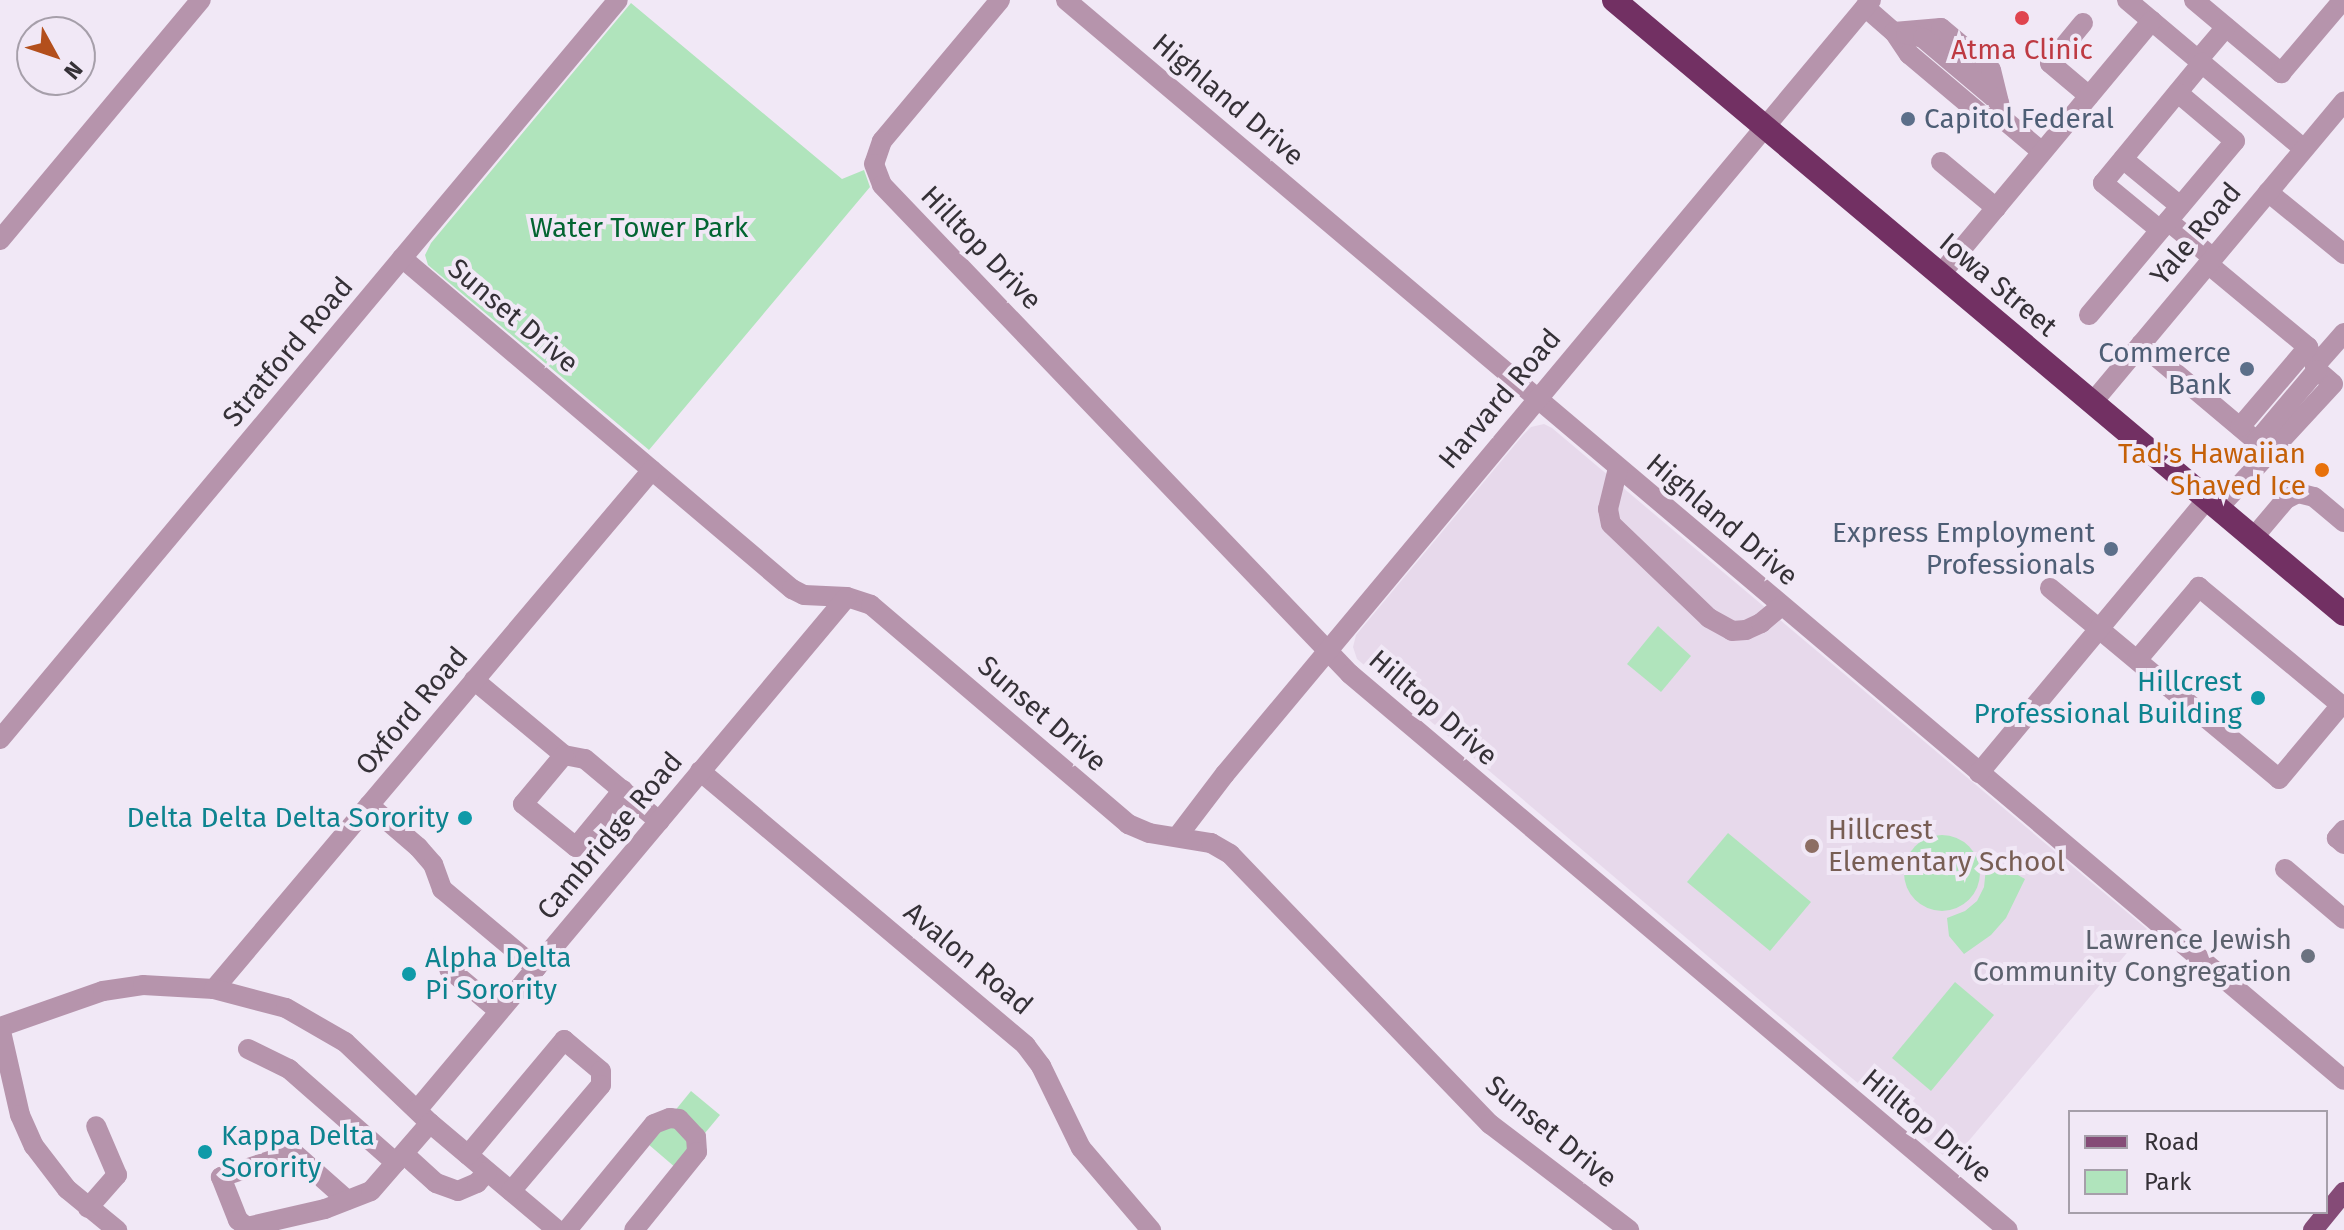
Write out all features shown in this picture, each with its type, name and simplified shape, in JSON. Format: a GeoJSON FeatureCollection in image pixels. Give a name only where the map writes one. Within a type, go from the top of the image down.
{"type":"FeatureCollection","features":[{"type":"Feature","properties":{"kind":"highway","name":"Iowa Street"},"geometry":{"type":"LineString","coordinates":[[1614,0],[2344,614]]}},
{"type":"Feature","properties":{"kind":"main road"},"geometry":{"type":"LineString","coordinates":[[2328,1212],[2344,1192]]}},
{"type":"Feature","properties":{"kind":"main road"},"geometry":{"type":"LineString","coordinates":[[2313,1230],[2326,1214]]}},
{"type":"Feature","properties":{"kind":"street"},"geometry":{"type":"LineString","coordinates":[[0,240],[201,0]]}},
{"type":"Feature","properties":{"kind":"street","name":"Stratford Road"},"geometry":{"type":"LineString","coordinates":[[0,739],[618,0]]}},
{"type":"Feature","properties":{"kind":"street","name":"Hilltop Drive"},"geometry":{"type":"LineString","coordinates":[[1000,0],[882,141],[875,153],[875,171],[882,185],[1327,651],[2008,1230]]}},
{"type":"Feature","properties":{"kind":"street","name":"Highland Drive"},"geometry":{"type":"LineString","coordinates":[[1066,0],[1979,773],[2341,1071]]}},
{"type":"Feature","properties":{"kind":"street"},"geometry":{"type":"LineString","coordinates":[[2127,0],[2304,149]]}},
{"type":"Feature","properties":{"kind":"street"},"geometry":{"type":"LineString","coordinates":[[2194,0],[2281,73],[2343,0]]}},
{"type":"Feature","properties":{"kind":"street"},"geometry":{"type":"LineString","coordinates":[[1868,4],[1894,32],[2001,111],[2042,152]]}},
{"type":"Feature","properties":{"kind":"street","name":"Harvard Road"},"geometry":{"type":"LineString","coordinates":[[1177,837],[1536,399],[1868,4]]}},
{"type":"Feature","properties":{"kind":"street"},"geometry":{"type":"LineString","coordinates":[[1940,275],[2152,21]]}},
{"type":"Feature","properties":{"kind":"street"},"geometry":{"type":"LineString","coordinates":[[2083,23],[2050,63],[2089,96]]}},
{"type":"Feature","properties":{"kind":"street"},"geometry":{"type":"LineString","coordinates":[[2169,219],[2103,183],[2178,93],[2226,27]]}},
{"type":"Feature","properties":{"kind":"street"},"geometry":{"type":"LineString","coordinates":[[1894,32],[1941,28],[1991,70],[2001,111]]}},
{"type":"Feature","properties":{"kind":"street"},"geometry":{"type":"LineString","coordinates":[[2089,315],[2235,141],[2178,93]]}},
{"type":"Feature","properties":{"kind":"street","name":"Yale Road"},"geometry":{"type":"LineString","coordinates":[[2092,403],[2304,149],[2336,126],[2344,102]]}},
{"type":"Feature","properties":{"kind":"street"},"geometry":{"type":"LineString","coordinates":[[2123,159],[2169,219],[2313,360],[2339,378],[2294,430],[2253,438]]}},
{"type":"Feature","properties":{"kind":"street"},"geometry":{"type":"LineString","coordinates":[[1941,162],[1996,208]]}},
{"type":"Feature","properties":{"kind":"street"},"geometry":{"type":"LineString","coordinates":[[2268,192],[2344,254]]}},
{"type":"Feature","properties":{"kind":"street","name":"Sunset Drive"},"geometry":{"type":"LineString","coordinates":[[402,258],[792,589],[814,597],[847,597],[871,605],[1128,824],[1149,833],[1211,843],[1230,854],[1490,1124],[1629,1230]]}},
{"type":"Feature","properties":{"kind":"street"},"geometry":{"type":"LineString","coordinates":[[1979,773],[2099,628],[2212,503],[2253,438],[2313,360],[2344,333]]}},
{"type":"Feature","properties":{"kind":"street"},"geometry":{"type":"LineString","coordinates":[[2141,344],[2253,438]]}},
{"type":"Feature","properties":{"kind":"street"},"geometry":{"type":"LineString","coordinates":[[1618,468],[1608,509],[1611,524],[1709,618],[1732,631],[1746,630],[1761,623],[1781,606]]}},
{"type":"Feature","properties":{"kind":"street","name":"Oxford Road"},"geometry":{"type":"LineString","coordinates":[[214,989],[652,470]]}},
{"type":"Feature","properties":{"kind":"street"},"geometry":{"type":"LineString","coordinates":[[2253,538],[2286,499],[2298,493],[2314,497],[2344,522]]}},
{"type":"Feature","properties":{"kind":"street"},"geometry":{"type":"LineString","coordinates":[[2050,588],[2279,779],[2341,705],[2199,587],[2137,660]]}},
{"type":"Feature","properties":{"kind":"street","name":"Cambridge Road"},"geometry":{"type":"LineString","coordinates":[[347,1200],[294,1153],[221,1177],[238,1220],[247,1227],[325,1209],[371,1191],[400,1158],[424,1117],[499,1011],[847,597]]}},
{"type":"Feature","properties":{"kind":"street"},"geometry":{"type":"LineString","coordinates":[[474,680],[564,755],[585,759],[659,821]]}},
{"type":"Feature","properties":{"kind":"street"},"geometry":{"type":"LineString","coordinates":[[564,755],[523,804],[576,847],[623,790]]}},
{"type":"Feature","properties":{"kind":"street","name":"Avalon Road"},"geometry":{"type":"LineString","coordinates":[[700,771],[1026,1046],[1041,1066],[1081,1148],[1151,1230]]}},
{"type":"Feature","properties":{"kind":"street"},"geometry":{"type":"LineString","coordinates":[[369,805],[433,864],[442,889],[536,968]]}},
{"type":"Feature","properties":{"kind":"street"},"geometry":{"type":"LineString","coordinates":[[2344,830],[2337,838],[2344,844]]}},
{"type":"Feature","properties":{"kind":"street"},"geometry":{"type":"LineString","coordinates":[[2285,869],[2344,919]]}},
{"type":"Feature","properties":{"kind":"street"},"geometry":{"type":"LineString","coordinates":[[449,969],[499,1011]]}},
{"type":"Feature","properties":{"kind":"street"},"geometry":{"type":"LineString","coordinates":[[117,1230],[88,1208],[50,1171],[34,1146],[20,1115],[0,1027],[103,991],[143,985],[214,989],[256,998],[309,1019],[364,1058],[424,1117],[557,1230]]}},
{"type":"Feature","properties":{"kind":"street"},"geometry":{"type":"LineString","coordinates":[[468,1155],[564,1040],[601,1071],[601,1085],[511,1191]]}},
{"type":"Feature","properties":{"kind":"street"},"geometry":{"type":"LineString","coordinates":[[248,1049],[289,1069],[436,1183],[458,1191],[468,1188],[487,1172]]}},
{"type":"Feature","properties":{"kind":"street"},"geometry":{"type":"LineString","coordinates":[[567,1230],[654,1124],[670,1118],[679,1119],[696,1137],[697,1152],[634,1230]]}},
{"type":"Feature","properties":{"kind":"street"},"geometry":{"type":"LineString","coordinates":[[88,1208],[117,1175],[96,1126]]}},
{"type":"Feature","properties":{"kind":"shaded area","name":"Hillcrest Elementary School"},"geometry":{"type":"Polygon","coordinates":[[[1544,424],[2147,929],[1951,1162],[1357,659],[1353,647],[1356,635],[1523,435],[1531,427],[1544,424]]]}},
{"type":"Feature","properties":{"kind":"green space","name":"Water Tower Park"},"geometry":{"type":"Polygon","coordinates":[[[631,3],[842,179],[864,170],[870,187],[649,450],[428,265],[425,255],[431,243],[631,3]]]}},
{"type":"Feature","properties":{"kind":"green space"},"geometry":{"type":"Polygon","coordinates":[[[1658,626],[1691,656],[1661,692],[1627,664],[1658,626]]]}},
{"type":"Feature","properties":{"kind":"green space"},"geometry":{"type":"Polygon","coordinates":[[[1728,833],[1811,902],[1770,951],[1687,882],[1728,833]]]}},
{"type":"Feature","properties":{"kind":"green space"},"geometry":{"type":"Polygon","coordinates":[[[1942,835],[1957,838],[1969,846],[1977,858],[1980,873],[1977,888],[1969,900],[1957,908],[1942,911],[1927,908],[1915,900],[1907,888],[1904,873],[1907,858],[1915,846],[1927,838],[1942,835]]]}},
{"type":"Feature","properties":{"kind":"green space"},"geometry":{"type":"Polygon","coordinates":[[[1986,868],[2007,869],[2025,879],[2006,918],[1991,935],[1964,954],[1949,936],[1947,918],[1965,911],[1977,901],[1984,887],[1986,868]]]}},
{"type":"Feature","properties":{"kind":"green space"},"geometry":{"type":"Polygon","coordinates":[[[1955,982],[1994,1015],[1931,1091],[1892,1058],[1955,982]]]}},
{"type":"Feature","properties":{"kind":"green space"},"geometry":{"type":"Polygon","coordinates":[[[691,1091],[720,1115],[676,1168],[648,1144],[691,1091]]]}},
{"type":"Feature","properties":{"kind":"place","name":"Atma Clinic"},"geometry":{"type":"Point","coordinates":[2022,18]}},
{"type":"Feature","properties":{"kind":"place","name":"Capitol Federal"},"geometry":{"type":"Point","coordinates":[1908,119]}},
{"type":"Feature","properties":{"kind":"place","name":"Commerce Bank"},"geometry":{"type":"Point","coordinates":[2247,369]}},
{"type":"Feature","properties":{"kind":"place","name":"Tad's Hawaiian Shaved Ice"},"geometry":{"type":"Point","coordinates":[2322,470]}},
{"type":"Feature","properties":{"kind":"place","name":"Express Employment Professionals"},"geometry":{"type":"Point","coordinates":[2111,549]}},
{"type":"Feature","properties":{"kind":"place","name":"Hillcrest Professional Building"},"geometry":{"type":"Point","coordinates":[2258,698]}},
{"type":"Feature","properties":{"kind":"place","name":"Delta Delta Delta Sorority"},"geometry":{"type":"Point","coordinates":[465,818]}},
{"type":"Feature","properties":{"kind":"place","name":"Hillcrest Elementary School"},"geometry":{"type":"Point","coordinates":[1812,846]}},
{"type":"Feature","properties":{"kind":"place","name":"Lawrence Jewish Community Congregation"},"geometry":{"type":"Point","coordinates":[2308,956]}},
{"type":"Feature","properties":{"kind":"place","name":"Alpha Delta Pi Sorority"},"geometry":{"type":"Point","coordinates":[409,974]}},
{"type":"Feature","properties":{"kind":"place","name":"Kappa Delta Sorority"},"geometry":{"type":"Point","coordinates":[205,1152]}}]}
